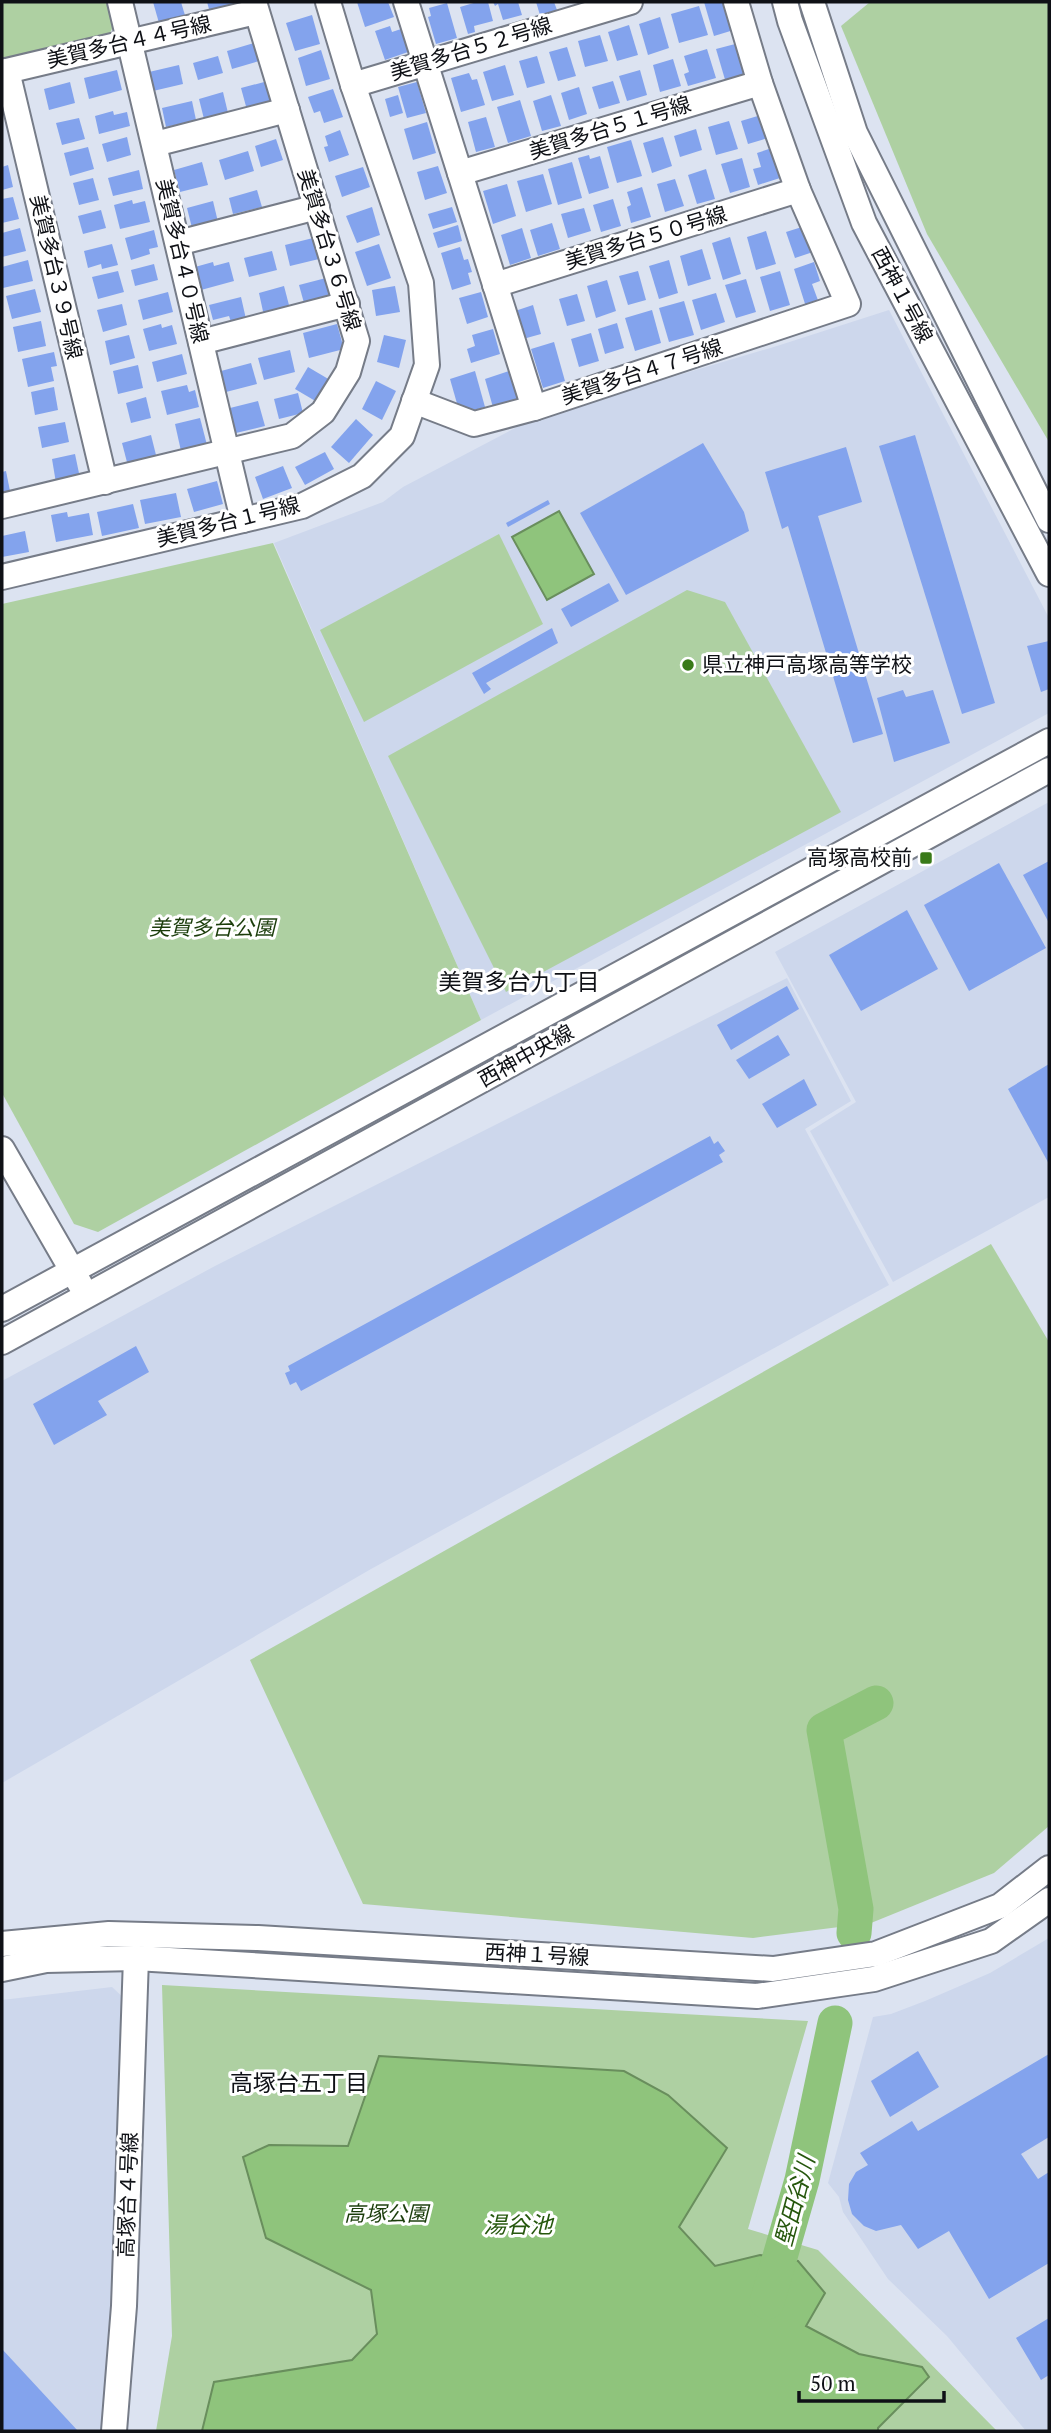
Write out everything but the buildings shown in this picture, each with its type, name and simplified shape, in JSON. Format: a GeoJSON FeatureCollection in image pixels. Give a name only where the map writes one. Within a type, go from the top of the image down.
{"type":"FeatureCollection","features":[{"type":"Feature","properties":{"kind":"street","name":"美賀多台４０号線"},"geometry":{"type":"LineString","coordinates":[[120,2],[243,520]]}},
{"type":"Feature","properties":{"kind":"street","name":"美賀多台１号線"},"geometry":{"type":"LineString","coordinates":[[2,577],[302,506],[362,476],[402,436],[427,365],[421,284],[353,85],[328,2]]}},
{"type":"Feature","properties":{"kind":"street","name":"美賀多台４７号線"},"geometry":{"type":"LineString","coordinates":[[406,2],[534,408],[848,304],[797,190],[760,83],[736,2]]}},
{"type":"Feature","properties":{"kind":"street","name":"美賀多台５２号線"},"geometry":{"type":"LineString","coordinates":[[353,85],[630,2]]}},
{"type":"Feature","properties":{"kind":"street","name":"西神１号線"},"geometry":{"type":"LineString","coordinates":[[785,2],[864,223],[1049,574]]}},
{"type":"Feature","properties":{"kind":"street","name":"西神１号線"},"geometry":{"type":"LineString","coordinates":[[812,2],[855,133],[1049,520]]}},
{"type":"Feature","properties":{"kind":"street","name":"美賀多台４４号線"},"geometry":{"type":"LineString","coordinates":[[4,71],[255,7]]}},
{"type":"Feature","properties":{"kind":"street","name":"美賀多台３６号線"},"geometry":{"type":"LineString","coordinates":[[2,506],[292,436],[323,412],[348,372],[357,341],[255,7]]}},
{"type":"Feature","properties":{"kind":"street","name":"美賀多台３９号線"},"geometry":{"type":"LineString","coordinates":[[4,71],[104,482]]}},
{"type":"Feature","properties":{"kind":"street","name":"美賀多台５１号線"},"geometry":{"type":"LineString","coordinates":[[460,173],[760,83]]}},
{"type":"Feature","properties":{"kind":"street"},"geometry":{"type":"LineString","coordinates":[[155,145],[287,110]]}},
{"type":"Feature","properties":{"kind":"street","name":"美賀多台５０号線"},"geometry":{"type":"LineString","coordinates":[[495,285],[797,190]]}},
{"type":"Feature","properties":{"kind":"street"},"geometry":{"type":"LineString","coordinates":[[178,243],[317,207]]}},
{"type":"Feature","properties":{"kind":"street"},"geometry":{"type":"LineString","coordinates":[[201,342],[347,304]]}},
{"type":"Feature","properties":{"kind":"street"},"geometry":{"type":"LineString","coordinates":[[414,401],[474,424],[534,408]]}},
{"type":"Feature","properties":{"kind":"street","name":"西神中央線"},"geometry":{"type":"LineString","coordinates":[[2,1309],[1049,741]]}},
{"type":"Feature","properties":{"kind":"street","name":"西神中央線"},"geometry":{"type":"LineString","coordinates":[[2,1342],[1049,770]]}},
{"type":"Feature","properties":{"kind":"street"},"geometry":{"type":"LineString","coordinates":[[2,1149],[87,1296]]}},
{"type":"Feature","properties":{"kind":"street","name":"西神１号線"},"geometry":{"type":"LineString","coordinates":[[2,1944],[109,1934],[245,1938],[773,1969],[876,1954],[1000,1906],[1049,1868]]}},
{"type":"Feature","properties":{"kind":"street","name":"西神１号線"},"geometry":{"type":"LineString","coordinates":[[2,1969],[46,1960],[136,1958],[757,1996],[874,1979],[991,1941],[1049,1900]]}},
{"type":"Feature","properties":{"kind":"street","name":"高塚台４号線"},"geometry":{"type":"LineString","coordinates":[[114,2431],[124,2306],[136,1958]]}},
{"type":"Feature","properties":{"kind":"shaded area","name":"県立神戸高塚高等学校"},"geometry":{"type":"Polygon","coordinates":[[[889,310],[1049,618],[1049,713],[481,1020],[274,543],[383,502],[403,487],[534,418],[889,310]]]}},
{"type":"Feature","properties":{"kind":"shaded area"},"geometry":{"type":"Polygon","coordinates":[[[1049,802],[1049,1197],[893,1282],[810,1131],[856,1102],[775,952],[1049,802]]]}},
{"type":"Feature","properties":{"kind":"shaded area"},"geometry":{"type":"Polygon","coordinates":[[[787,978],[851,1101],[805,1129],[889,1285],[371,1569],[2,1783],[2,1381],[215,1266],[787,978]]]}},
{"type":"Feature","properties":{"kind":"shaded area"},"geometry":{"type":"Polygon","coordinates":[[[1049,1938],[1049,2431],[1026,2431],[947,2336],[888,2279],[843,2212],[839,2197],[828,2183],[873,2017],[891,2014],[990,1973],[1049,1938]]]}},
{"type":"Feature","properties":{"kind":"shaded area"},"geometry":{"type":"Polygon","coordinates":[[[112,1987],[129,2003],[118,2431],[2,2431],[2,2000],[112,1987]]]}},
{"type":"Feature","properties":{"kind":"green space"},"geometry":{"type":"Polygon","coordinates":[[[2,2],[107,2],[113,27],[109,35],[2,60],[2,2]]]}},
{"type":"Feature","properties":{"kind":"green space"},"geometry":{"type":"Polygon","coordinates":[[[870,2],[1049,2],[1049,442],[927,234],[841,26],[870,2]]]}},
{"type":"Feature","properties":{"kind":"green space"},"geometry":{"type":"Polygon","coordinates":[[[499,534],[543,624],[364,722],[320,630],[499,534]]]}},
{"type":"Feature","properties":{"kind":"green space","name":"美賀多台公園"},"geometry":{"type":"Polygon","coordinates":[[[273,543],[481,1020],[98,1232],[74,1224],[2,1093],[2,604],[273,543]]]}},
{"type":"Feature","properties":{"kind":"green space"},"geometry":{"type":"Polygon","coordinates":[[[687,590],[725,602],[841,812],[506,992],[388,756],[687,590]]]}},
{"type":"Feature","properties":{"kind":"green space"},"geometry":{"type":"Polygon","coordinates":[[[991,1244],[1049,1342],[1049,1826],[994,1873],[871,1923],[753,1938],[363,1904],[250,1660],[991,1244]]]}},
{"type":"Feature","properties":{"kind":"green space","name":"高塚公園"},"geometry":{"type":"Polygon","coordinates":[[[162,1985],[808,2021],[748,2229],[818,2250],[997,2431],[156,2431],[172,2336],[162,1985]]]}},
{"type":"Feature","properties":{"kind":"water"},"geometry":{"type":"Polygon","coordinates":[[[559,511],[594,574],[547,600],[512,537],[559,511]]]}},
{"type":"Feature","properties":{"kind":"water","name":"湯谷池"},"geometry":{"type":"Polygon","coordinates":[[[379,2056],[624,2071],[668,2095],[727,2148],[679,2227],[715,2266],[760,2255],[798,2261],[825,2293],[806,2326],[859,2354],[922,2367],[929,2377],[878,2431],[202,2431],[214,2382],[352,2360],[377,2334],[371,2290],[266,2238],[243,2157],[269,2145],[348,2146],[379,2056]]]}},
{"type":"Feature","properties":{"kind":"waterway","name":"堅田谷川"},"geometry":{"type":"LineString","coordinates":[[854,1933],[856,1909],[824,1730],[876,1703]]}},
{"type":"Feature","properties":{"kind":"waterway","name":"堅田谷川"},"geometry":{"type":"LineString","coordinates":[[767,2302],[802,2180],[835,2023]]}},
{"type":"Feature","properties":{"kind":"place","name":"県立神戸高塚高等学校"},"geometry":{"type":"Point","coordinates":[688,665]}},
{"type":"Feature","properties":{"kind":"place","name":"高塚高校前"},"geometry":{"type":"Point","coordinates":[926,858]}},
{"type":"Feature","properties":{"kind":"district","name":"美賀多台九丁目"},"geometry":{"type":"Point","coordinates":[519,982]}},
{"type":"Feature","properties":{"kind":"district","name":"高塚台五丁目"},"geometry":{"type":"Point","coordinates":[299,2083]}}]}
